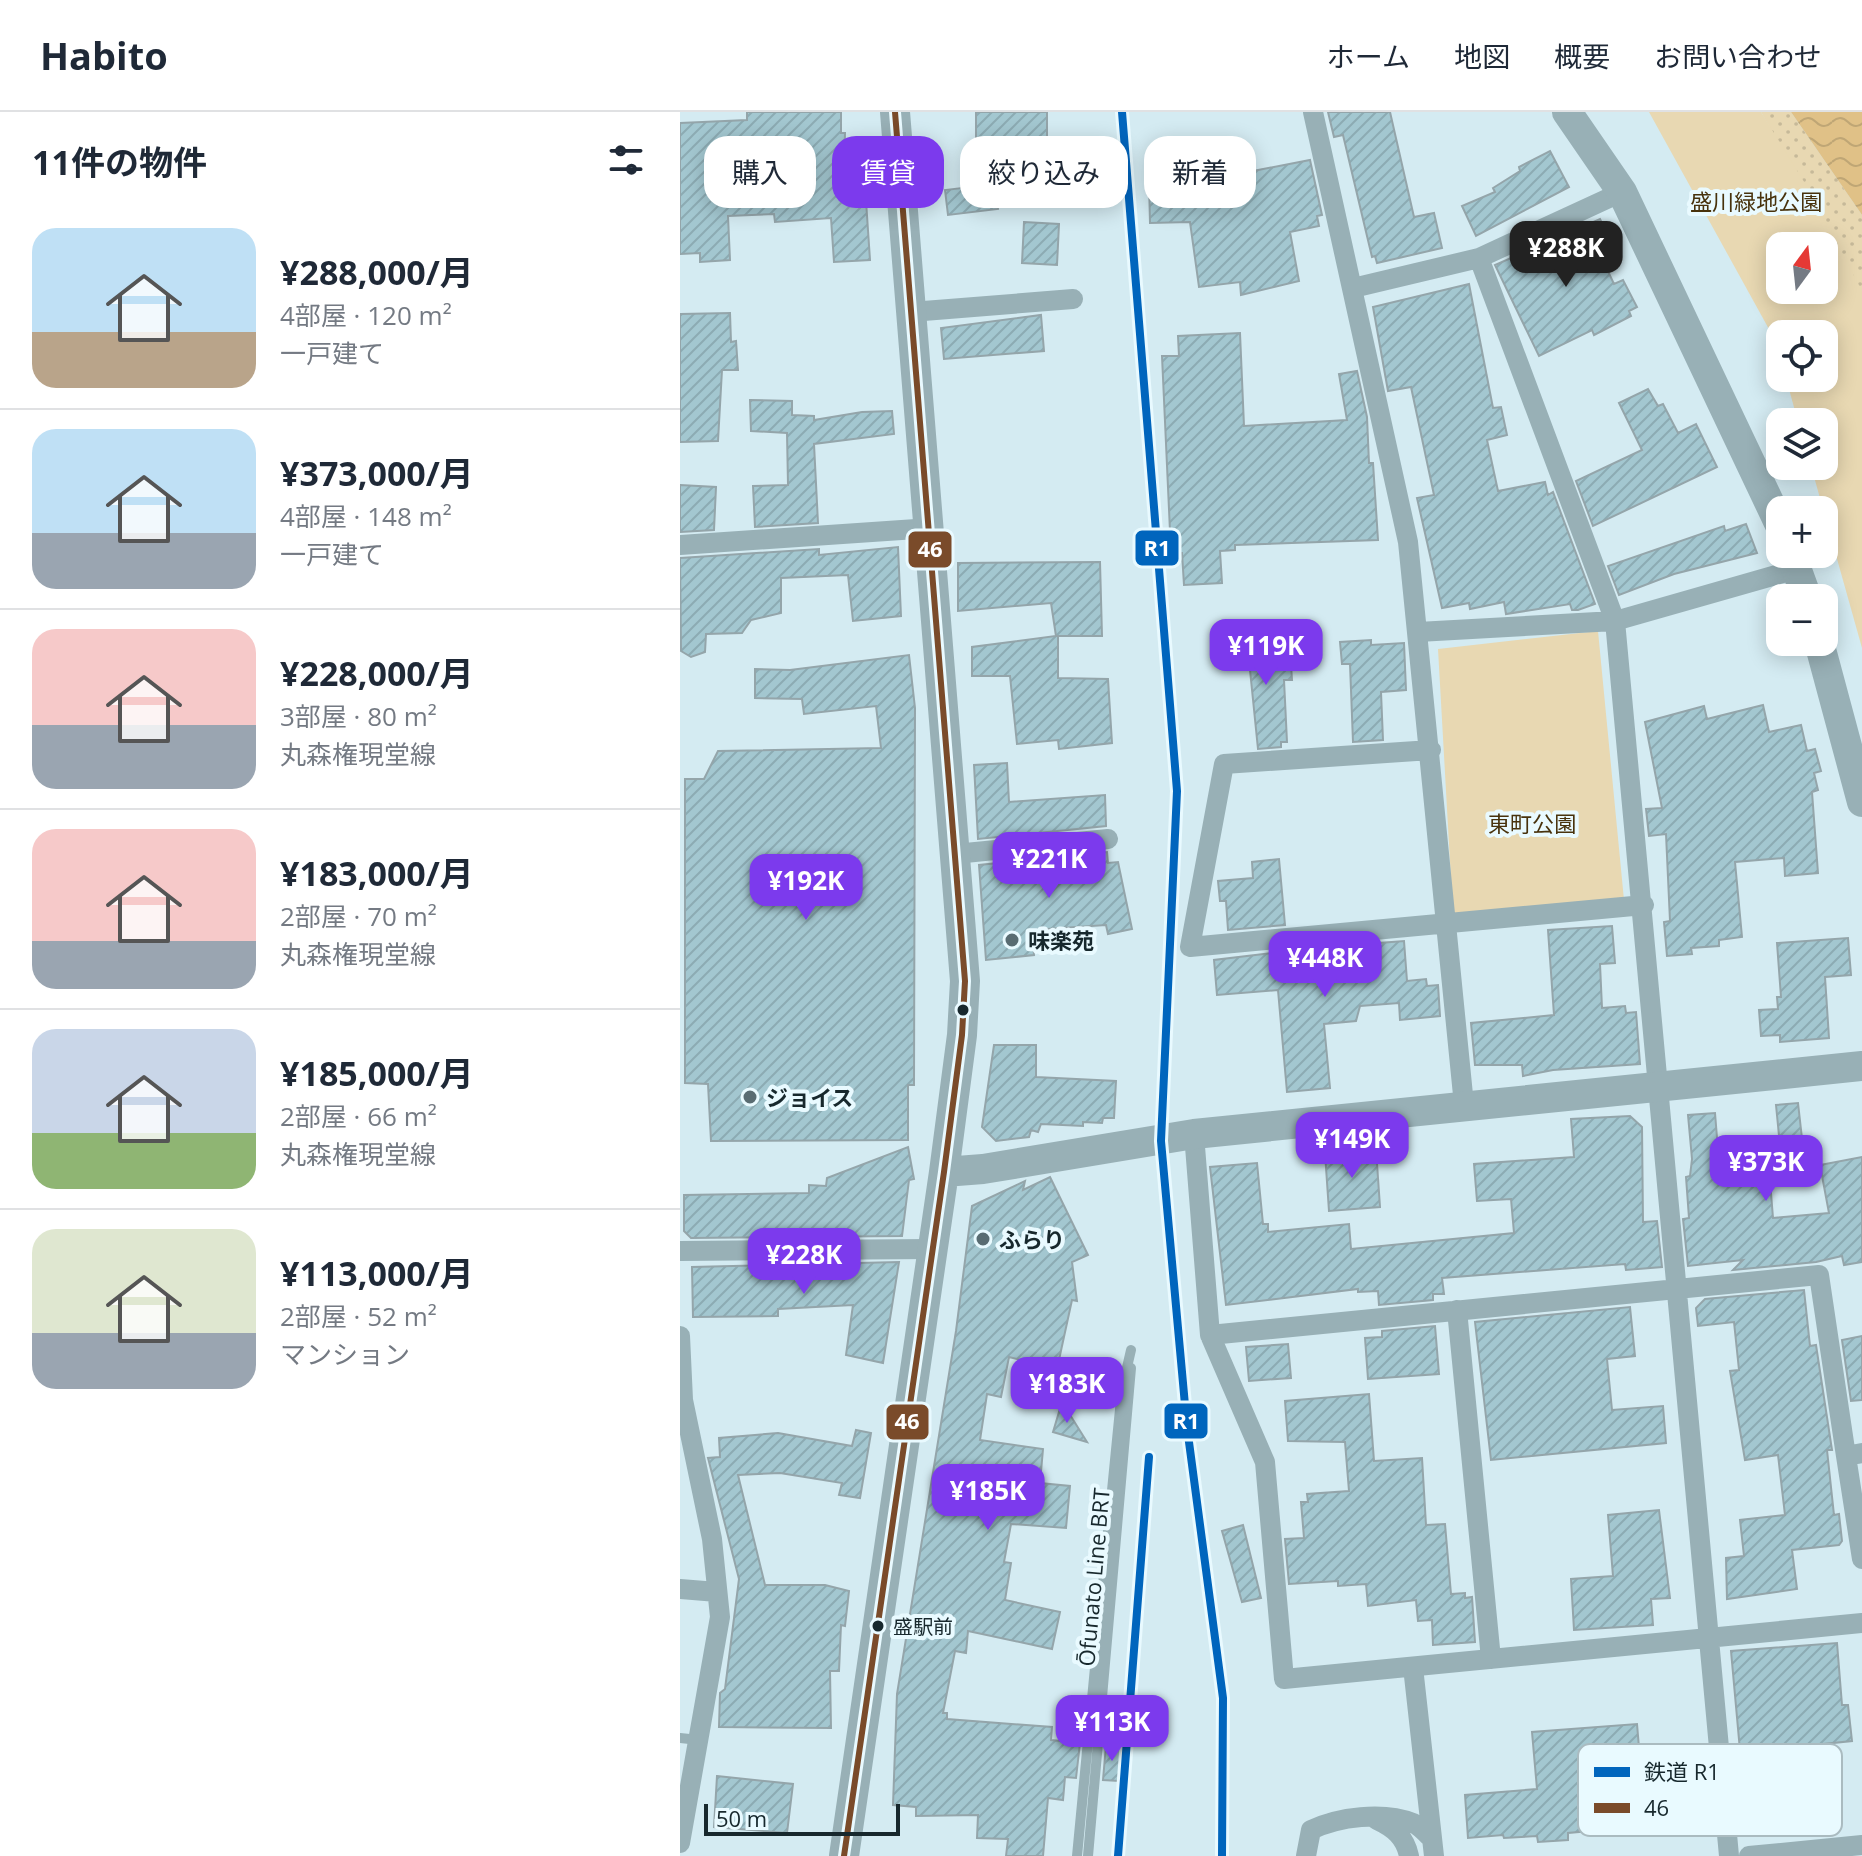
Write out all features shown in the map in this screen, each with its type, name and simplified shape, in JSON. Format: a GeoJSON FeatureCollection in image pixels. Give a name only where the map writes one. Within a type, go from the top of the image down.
{"type":"FeatureCollection","features":[{"type":"Feature","properties":{"kind":"main road"},"geometry":{"type":"LineString","coordinates":[[844,1856],[944,1172],[962,1035],[965,981],[931,528],[895,112]]}},
{"type":"Feature","properties":{"kind":"main road"},"geometry":{"type":"LineString","coordinates":[[1567,112],[1622,192],[1766,496]]}},
{"type":"Feature","properties":{"kind":"main road"},"geometry":{"type":"LineString","coordinates":[[1823,656],[1862,802]]}},
{"type":"Feature","properties":{"kind":"main road"},"geometry":{"type":"LineString","coordinates":[[944,1172],[983,1169],[1194,1134],[1862,1066]]}},
{"type":"Feature","properties":{"kind":"street"},"geometry":{"type":"LineString","coordinates":[[1313,112],[1408,542],[1464,1105]]}},
{"type":"Feature","properties":{"kind":"street"},"geometry":{"type":"LineString","coordinates":[[1353,288],[1479,258],[1622,192]]}},
{"type":"Feature","properties":{"kind":"street"},"geometry":{"type":"LineString","coordinates":[[1479,258],[1615,621],[1644,905],[1656,1088],[1718,1744]]}},
{"type":"Feature","properties":{"kind":"street"},"geometry":{"type":"LineString","coordinates":[[911,312],[1073,299]]}},
{"type":"Feature","properties":{"kind":"street"},"geometry":{"type":"LineString","coordinates":[[680,545],[931,528]]}},
{"type":"Feature","properties":{"kind":"street"},"geometry":{"type":"LineString","coordinates":[[1418,632],[1615,621],[1776,568]]}},
{"type":"Feature","properties":{"kind":"street"},"geometry":{"type":"LineString","coordinates":[[1431,750],[1224,764],[1190,947],[1644,905]]}},
{"type":"Feature","properties":{"kind":"street"},"geometry":{"type":"LineString","coordinates":[[955,854],[1108,839]]}},
{"type":"Feature","properties":{"kind":"street"},"geometry":{"type":"LineString","coordinates":[[1194,1134],[1210,1335],[1265,1462],[1284,1679],[1862,1623]]}},
{"type":"Feature","properties":{"kind":"street"},"geometry":{"type":"LineString","coordinates":[[680,1251],[933,1249]]}},
{"type":"Feature","properties":{"kind":"street"},"geometry":{"type":"LineString","coordinates":[[1210,1335],[1819,1275],[1854,1454],[1862,1559]]}},
{"type":"Feature","properties":{"kind":"street"},"geometry":{"type":"LineString","coordinates":[[1457,1310],[1491,1659]]}},
{"type":"Feature","properties":{"kind":"street"},"geometry":{"type":"LineString","coordinates":[[680,1336],[683,1400],[712,1539],[720,1617],[690,1739],[680,1843]]}},
{"type":"Feature","properties":{"kind":"street"},"geometry":{"type":"LineString","coordinates":[[680,1589],[717,1592]]}},
{"type":"Feature","properties":{"kind":"street"},"geometry":{"type":"LineString","coordinates":[[1413,1667],[1433,1848]]}},
{"type":"Feature","properties":{"kind":"street"},"geometry":{"type":"LineString","coordinates":[[1306,1856],[1311,1830],[1331,1821],[1373,1818],[1394,1818],[1416,1823],[1433,1848]]}},
{"type":"Feature","properties":{"kind":"street"},"geometry":{"type":"LineString","coordinates":[[1373,1818],[1392,1827],[1407,1843],[1409,1856]]}},
{"type":"Feature","properties":{"kind":"street"},"geometry":{"type":"LineString","coordinates":[[1727,1836],[1729,1856]]}},
{"type":"Feature","properties":{"kind":"street"},"geometry":{"type":"LineString","coordinates":[[1749,1856],[1862,1845]]}},
{"type":"Feature","properties":{"kind":"lane","name":"Ōfunato Line BRT"},"geometry":{"type":"LineString","coordinates":[[1077,1856],[1122,1389],[1131,1350],[1132,1390],[1088,1856]]}},
{"type":"Feature","properties":{"kind":"green space","name":"盛川緑地公園"},"geometry":{"type":"Polygon","coordinates":[[[1649,112],[1761,112],[1831,232],[1766,232],[1766,304],[1838,304],[1838,246],[1862,291],[1862,648],[1838,562],[1838,496],[1819,496],[1815,480],[1838,480],[1838,408],[1794,408],[1790,392],[1838,392],[1838,320],[1766,320],[1766,324],[1649,112]]]}},
{"type":"Feature","properties":{"kind":"green space"},"geometry":{"type":"Polygon","coordinates":[[[1761,112],[1791,112],[1862,215],[1862,292],[1838,249],[1838,232],[1828,232],[1761,112]]]}},
{"type":"Feature","properties":{"kind":"green space","name":"東町公園"},"geometry":{"type":"Polygon","coordinates":[[[1598,631],[1624,900],[1453,915],[1438,649],[1598,631]]]}},
{"type":"Feature","properties":{"kind":"water"},"geometry":{"type":"Polygon","coordinates":[[[1791,112],[1862,112],[1862,215],[1791,112]]]}},
{"type":"Feature","properties":{"kind":"building"},"geometry":{"type":"Polygon","coordinates":[[[747,112],[841,112],[841,133],[845,133],[845,136],[832,136],[832,208],[866,208],[870,260],[834,262],[831,218],[775,222],[774,214],[728,216],[730,260],[700,262],[700,253],[680,254],[680,123],[747,120],[747,112]]]}},
{"type":"Feature","properties":{"kind":"building"},"geometry":{"type":"Polygon","coordinates":[[[976,112],[1047,112],[1047,136],[976,136],[976,112]]]}},
{"type":"Feature","properties":{"kind":"building"},"geometry":{"type":"Polygon","coordinates":[[[1328,112],[1390,112],[1414,217],[1434,213],[1442,248],[1377,263],[1375,256],[1372,257],[1343,135],[1334,137],[1328,112]]]}},
{"type":"Feature","properties":{"kind":"building"},"geometry":{"type":"Polygon","coordinates":[[[1550,151],[1569,187],[1476,236],[1462,206],[1495,192],[1493,188],[1520,171],[1519,167],[1550,151]]]}},
{"type":"Feature","properties":{"kind":"building"},"geometry":{"type":"Polygon","coordinates":[[[1310,160],[1322,215],[1317,216],[1319,226],[1290,232],[1299,281],[1241,295],[1240,282],[1199,287],[1190,222],[1150,223],[1150,208],[1256,208],[1256,170],[1310,160]]]}},
{"type":"Feature","properties":{"kind":"building"},"geometry":{"type":"Polygon","coordinates":[[[960,188],[960,208],[998,209],[948,215],[945,190],[960,188]]]}},
{"type":"Feature","properties":{"kind":"building"},"geometry":{"type":"Polygon","coordinates":[[[1600,219],[1609,239],[1595,244],[1614,284],[1623,280],[1637,307],[1629,311],[1631,316],[1594,335],[1592,330],[1539,356],[1495,265],[1600,219]]]}},
{"type":"Feature","properties":{"kind":"building"},"geometry":{"type":"Polygon","coordinates":[[[1024,222],[1059,224],[1057,265],[1022,263],[1024,222]]]}},
{"type":"Feature","properties":{"kind":"building"},"geometry":{"type":"Polygon","coordinates":[[[1469,284],[1493,408],[1501,407],[1507,435],[1487,440],[1498,491],[1545,482],[1548,495],[1553,492],[1595,604],[1578,610],[1572,610],[1570,604],[1506,614],[1504,602],[1470,609],[1469,603],[1442,608],[1417,498],[1434,495],[1411,387],[1388,391],[1373,307],[1469,284]]]}},
{"type":"Feature","properties":{"kind":"building"},"geometry":{"type":"Polygon","coordinates":[[[730,313],[731,342],[736,341],[738,370],[722,370],[718,441],[680,442],[680,314],[730,313]]]}},
{"type":"Feature","properties":{"kind":"building"},"geometry":{"type":"Polygon","coordinates":[[[1041,315],[1044,351],[944,359],[941,328],[1041,315]]]}},
{"type":"Feature","properties":{"kind":"building"},"geometry":{"type":"Polygon","coordinates":[[[1240,333],[1244,426],[1347,420],[1339,374],[1357,371],[1367,417],[1369,463],[1373,463],[1378,540],[1235,545],[1235,550],[1220,551],[1222,583],[1184,585],[1182,553],[1171,553],[1162,356],[1179,356],[1178,336],[1240,333]]]}},
{"type":"Feature","properties":{"kind":"building"},"geometry":{"type":"Polygon","coordinates":[[[1648,389],[1658,406],[1663,404],[1678,433],[1696,424],[1717,467],[1593,526],[1576,481],[1642,450],[1619,403],[1648,389]]]}},
{"type":"Feature","properties":{"kind":"building"},"geometry":{"type":"Polygon","coordinates":[[[750,400],[792,401],[792,415],[814,416],[814,420],[862,412],[892,411],[894,434],[814,444],[818,523],[755,527],[753,486],[788,485],[787,433],[751,431],[750,400]]]}},
{"type":"Feature","properties":{"kind":"building"},"geometry":{"type":"Polygon","coordinates":[[[680,485],[716,487],[714,530],[680,532],[680,485]]]}},
{"type":"Feature","properties":{"kind":"building"},"geometry":{"type":"Polygon","coordinates":[[[1746,524],[1757,553],[1674,574],[1619,595],[1608,566],[1724,526],[1725,531],[1746,524]]]}},
{"type":"Feature","properties":{"kind":"building"},"geometry":{"type":"Polygon","coordinates":[[[898,547],[901,616],[853,621],[848,575],[781,578],[781,613],[751,620],[742,633],[706,634],[705,652],[691,657],[681,651],[680,558],[819,549],[819,555],[898,547]]]}},
{"type":"Feature","properties":{"kind":"building"},"geometry":{"type":"Polygon","coordinates":[[[1100,562],[1102,636],[1058,636],[1058,678],[1108,679],[1112,743],[1059,749],[1058,740],[1017,744],[1010,676],[972,676],[972,647],[1056,636],[1051,603],[958,611],[958,563],[1100,562]]]}},
{"type":"Feature","properties":{"kind":"building"},"geometry":{"type":"Polygon","coordinates":[[[1263,633],[1264,649],[1290,650],[1292,680],[1284,680],[1287,742],[1281,742],[1281,747],[1258,749],[1250,670],[1234,668],[1238,635],[1263,633]]]}},
{"type":"Feature","properties":{"kind":"building"},"geometry":{"type":"Polygon","coordinates":[[[1371,640],[1371,645],[1404,643],[1406,690],[1381,692],[1383,740],[1353,742],[1350,664],[1342,664],[1340,642],[1371,640]]]}},
{"type":"Feature","properties":{"kind":"building"},"geometry":{"type":"Polygon","coordinates":[[[909,655],[915,708],[914,1085],[908,1085],[908,1140],[711,1141],[708,1084],[685,1083],[685,779],[704,779],[718,751],[881,748],[876,706],[804,714],[802,699],[755,698],[755,669],[790,670],[909,655]]]}},
{"type":"Feature","properties":{"kind":"building"},"geometry":{"type":"Polygon","coordinates":[[[1763,705],[1769,732],[1801,725],[1807,751],[1815,749],[1821,771],[1814,773],[1818,790],[1812,792],[1818,873],[1785,876],[1784,858],[1735,862],[1742,937],[1719,940],[1719,946],[1691,948],[1692,954],[1667,956],[1664,922],[1670,921],[1666,834],[1649,836],[1646,809],[1662,808],[1645,722],[1704,706],[1707,719],[1763,705]]]}},
{"type":"Feature","properties":{"kind":"building"},"geometry":{"type":"Polygon","coordinates":[[[1007,763],[1009,802],[1105,795],[1106,826],[978,839],[974,765],[1007,763]]]}},
{"type":"Feature","properties":{"kind":"building"},"geometry":{"type":"Polygon","coordinates":[[[1107,852],[1108,863],[1118,862],[1132,929],[1108,934],[1106,925],[1032,930],[1034,955],[986,960],[979,865],[1107,852]]]}},
{"type":"Feature","properties":{"kind":"building"},"geometry":{"type":"Polygon","coordinates":[[[1279,859],[1285,925],[1228,930],[1226,901],[1220,901],[1218,881],[1253,878],[1252,862],[1279,859]]]}},
{"type":"Feature","properties":{"kind":"building"},"geometry":{"type":"Polygon","coordinates":[[[1612,926],[1615,963],[1600,964],[1602,1008],[1625,1006],[1626,1013],[1636,1012],[1640,1064],[1553,1070],[1523,1076],[1522,1065],[1475,1065],[1471,1023],[1554,1015],[1548,930],[1612,926]]]}},
{"type":"Feature","properties":{"kind":"building"},"geometry":{"type":"Polygon","coordinates":[[[1848,938],[1851,975],[1825,977],[1829,1038],[1780,1042],[1780,1035],[1761,1036],[1759,1010],[1778,1009],[1777,997],[1781,997],[1777,943],[1848,938]]]}},
{"type":"Feature","properties":{"kind":"building"},"geometry":{"type":"Polygon","coordinates":[[[1404,941],[1407,981],[1426,979],[1427,986],[1438,985],[1440,1016],[1400,1020],[1399,1003],[1360,1006],[1356,1021],[1324,1024],[1330,1088],[1287,1092],[1278,990],[1217,995],[1214,960],[1288,951],[1318,951],[1319,964],[1381,959],[1379,943],[1404,941]]]}},
{"type":"Feature","properties":{"kind":"building"},"geometry":{"type":"Polygon","coordinates":[[[994,1045],[1036,1045],[1036,1077],[1116,1081],[1114,1118],[1103,1118],[1102,1123],[1083,1122],[1083,1126],[1041,1124],[1038,1132],[1031,1130],[1029,1137],[996,1141],[982,1127],[994,1045]]]}},
{"type":"Feature","properties":{"kind":"building"},"geometry":{"type":"Polygon","coordinates":[[[1798,1103],[1805,1165],[1769,1168],[1773,1218],[1829,1213],[1820,1165],[1862,1157],[1862,1262],[1844,1265],[1842,1256],[1816,1262],[1733,1270],[1743,1260],[1688,1266],[1683,1219],[1689,1218],[1686,1177],[1690,1176],[1692,1159],[1688,1115],[1715,1113],[1718,1150],[1780,1146],[1776,1105],[1798,1103]]]}},
{"type":"Feature","properties":{"kind":"building"},"geometry":{"type":"Polygon","coordinates":[[[1630,1116],[1642,1127],[1643,1222],[1657,1221],[1662,1267],[1626,1270],[1625,1264],[1442,1278],[1444,1294],[1433,1294],[1433,1300],[1379,1305],[1378,1291],[1358,1292],[1358,1289],[1226,1305],[1210,1167],[1257,1163],[1263,1224],[1268,1224],[1268,1232],[1349,1224],[1351,1249],[1514,1233],[1511,1199],[1477,1201],[1474,1164],[1574,1157],[1571,1119],[1630,1116]]]}},
{"type":"Feature","properties":{"kind":"building"},"geometry":{"type":"Polygon","coordinates":[[[908,1147],[914,1179],[909,1180],[902,1236],[691,1238],[684,1231],[684,1195],[809,1193],[809,1185],[826,1186],[827,1178],[908,1147]]]}},
{"type":"Feature","properties":{"kind":"building"},"geometry":{"type":"Polygon","coordinates":[[[1376,1149],[1380,1207],[1329,1211],[1325,1153],[1376,1149]]]}},
{"type":"Feature","properties":{"kind":"building"},"geometry":{"type":"Polygon","coordinates":[[[1050,1177],[1088,1255],[1072,1262],[1077,1301],[1072,1300],[1057,1369],[1009,1357],[1001,1397],[987,1394],[980,1440],[1043,1449],[1040,1483],[1070,1486],[1066,1528],[1011,1524],[1004,1562],[1011,1563],[1005,1600],[1060,1612],[1052,1649],[968,1631],[966,1653],[955,1651],[943,1713],[947,1713],[947,1719],[1052,1727],[1051,1740],[1080,1743],[1076,1778],[1065,1777],[1063,1800],[1048,1798],[1043,1856],[1006,1856],[1008,1839],[977,1838],[978,1815],[916,1816],[916,1807],[893,1805],[897,1694],[956,1331],[972,1206],[1025,1181],[1023,1190],[1050,1177]]]}},
{"type":"Feature","properties":{"kind":"building"},"geometry":{"type":"Polygon","coordinates":[[[899,1262],[883,1363],[846,1355],[853,1305],[778,1309],[778,1316],[693,1317],[692,1267],[899,1262]]]}},
{"type":"Feature","properties":{"kind":"building"},"geometry":{"type":"Polygon","coordinates":[[[1804,1290],[1810,1346],[1816,1345],[1832,1450],[1827,1450],[1834,1515],[1839,1514],[1842,1541],[1839,1545],[1792,1550],[1797,1589],[1727,1599],[1726,1558],[1744,1556],[1740,1520],[1785,1515],[1778,1455],[1745,1460],[1730,1371],[1739,1370],[1734,1322],[1698,1326],[1696,1308],[1705,1299],[1804,1290]]]}},
{"type":"Feature","properties":{"kind":"building"},"geometry":{"type":"Polygon","coordinates":[[[1630,1307],[1635,1356],[1607,1359],[1612,1410],[1663,1406],[1666,1443],[1491,1460],[1475,1322],[1630,1307]]]}},
{"type":"Feature","properties":{"kind":"building"},"geometry":{"type":"Polygon","coordinates":[[[1435,1326],[1439,1374],[1368,1379],[1365,1338],[1382,1337],[1382,1331],[1435,1326]]]}},
{"type":"Feature","properties":{"kind":"building"},"geometry":{"type":"Polygon","coordinates":[[[1862,1336],[1862,1400],[1851,1401],[1842,1340],[1862,1336]]]}},
{"type":"Feature","properties":{"kind":"building"},"geometry":{"type":"Polygon","coordinates":[[[1288,1344],[1291,1378],[1249,1381],[1246,1347],[1288,1344]]]}},
{"type":"Feature","properties":{"kind":"building"},"geometry":{"type":"Polygon","coordinates":[[[1369,1394],[1374,1461],[1422,1458],[1426,1525],[1445,1524],[1451,1594],[1465,1593],[1465,1598],[1472,1597],[1475,1642],[1433,1645],[1432,1620],[1418,1621],[1416,1600],[1368,1606],[1366,1584],[1338,1586],[1338,1581],[1289,1584],[1285,1539],[1304,1538],[1301,1502],[1308,1502],[1307,1494],[1349,1491],[1345,1442],[1288,1441],[1285,1401],[1369,1394]]]}},
{"type":"Feature","properties":{"kind":"building"},"geometry":{"type":"Polygon","coordinates":[[[1062,1402],[1087,1442],[1053,1432],[1062,1402]]]}},
{"type":"Feature","properties":{"kind":"building"},"geometry":{"type":"Polygon","coordinates":[[[856,1430],[871,1433],[860,1498],[839,1495],[842,1483],[780,1473],[738,1475],[765,1585],[825,1585],[849,1591],[845,1626],[841,1625],[839,1671],[830,1671],[831,1728],[719,1727],[720,1693],[725,1689],[739,1579],[708,1458],[720,1457],[719,1438],[778,1433],[852,1446],[856,1430]]]}},
{"type":"Feature","properties":{"kind":"building"},"geometry":{"type":"Polygon","coordinates":[[[1659,1510],[1670,1598],[1651,1599],[1653,1625],[1574,1630],[1571,1579],[1613,1576],[1608,1515],[1659,1510]]]}},
{"type":"Feature","properties":{"kind":"building"},"geometry":{"type":"Polygon","coordinates":[[[1243,1525],[1261,1598],[1242,1602],[1222,1531],[1243,1525]]]}},
{"type":"Feature","properties":{"kind":"building"},"geometry":{"type":"Polygon","coordinates":[[[1837,1643],[1842,1705],[1848,1705],[1852,1741],[1739,1744],[1731,1651],[1837,1643]]]}},
{"type":"Feature","properties":{"kind":"building"},"geometry":{"type":"Polygon","coordinates":[[[1637,1724],[1639,1744],[1578,1744],[1578,1832],[1568,1833],[1568,1840],[1538,1842],[1537,1836],[1504,1838],[1503,1835],[1468,1838],[1465,1795],[1537,1789],[1532,1732],[1637,1724]]]}},
{"type":"Feature","properties":{"kind":"building"},"geometry":{"type":"Polygon","coordinates":[[[1106,1745],[1122,1747],[1119,1781],[1103,1780],[1106,1745]]]}},
{"type":"Feature","properties":{"kind":"building"},"geometry":{"type":"Polygon","coordinates":[[[717,1776],[793,1784],[787,1833],[714,1827],[717,1776]]]}},
{"type":"Feature","properties":{"kind":"railway"},"geometry":{"type":"LineString","coordinates":[[1122,112],[1177,791],[1161,1141],[1187,1427],[1223,1698],[1222,1856]]}},
{"type":"Feature","properties":{"kind":"rail line","name":"R1"},"geometry":{"type":"LineString","coordinates":[[1122,112],[1177,791],[1161,1141],[1187,1427],[1223,1698],[1222,1856]]}},
{"type":"Feature","properties":{"kind":"rail line","name":"R1"},"geometry":{"type":"LineString","coordinates":[[1118,1856],[1149,1457]]}},
{"type":"Feature","properties":{"kind":"transit line","name":"46"},"geometry":{"type":"LineString","coordinates":[[844,1856],[944,1172],[962,1035],[965,981],[895,112]]}},
{"type":"Feature","properties":{"kind":"place","name":"味楽苑"},"geometry":{"type":"Point","coordinates":[1012,940]}},
{"type":"Feature","properties":{"kind":"place","name":"ジョイス"},"geometry":{"type":"Point","coordinates":[750,1097]}},
{"type":"Feature","properties":{"kind":"place","name":"ふらり"},"geometry":{"type":"Point","coordinates":[983,1239]}},
{"type":"Feature","properties":{"kind":"place","name":"盛駅前"},"geometry":{"type":"Point","coordinates":[878,1626]}}]}
